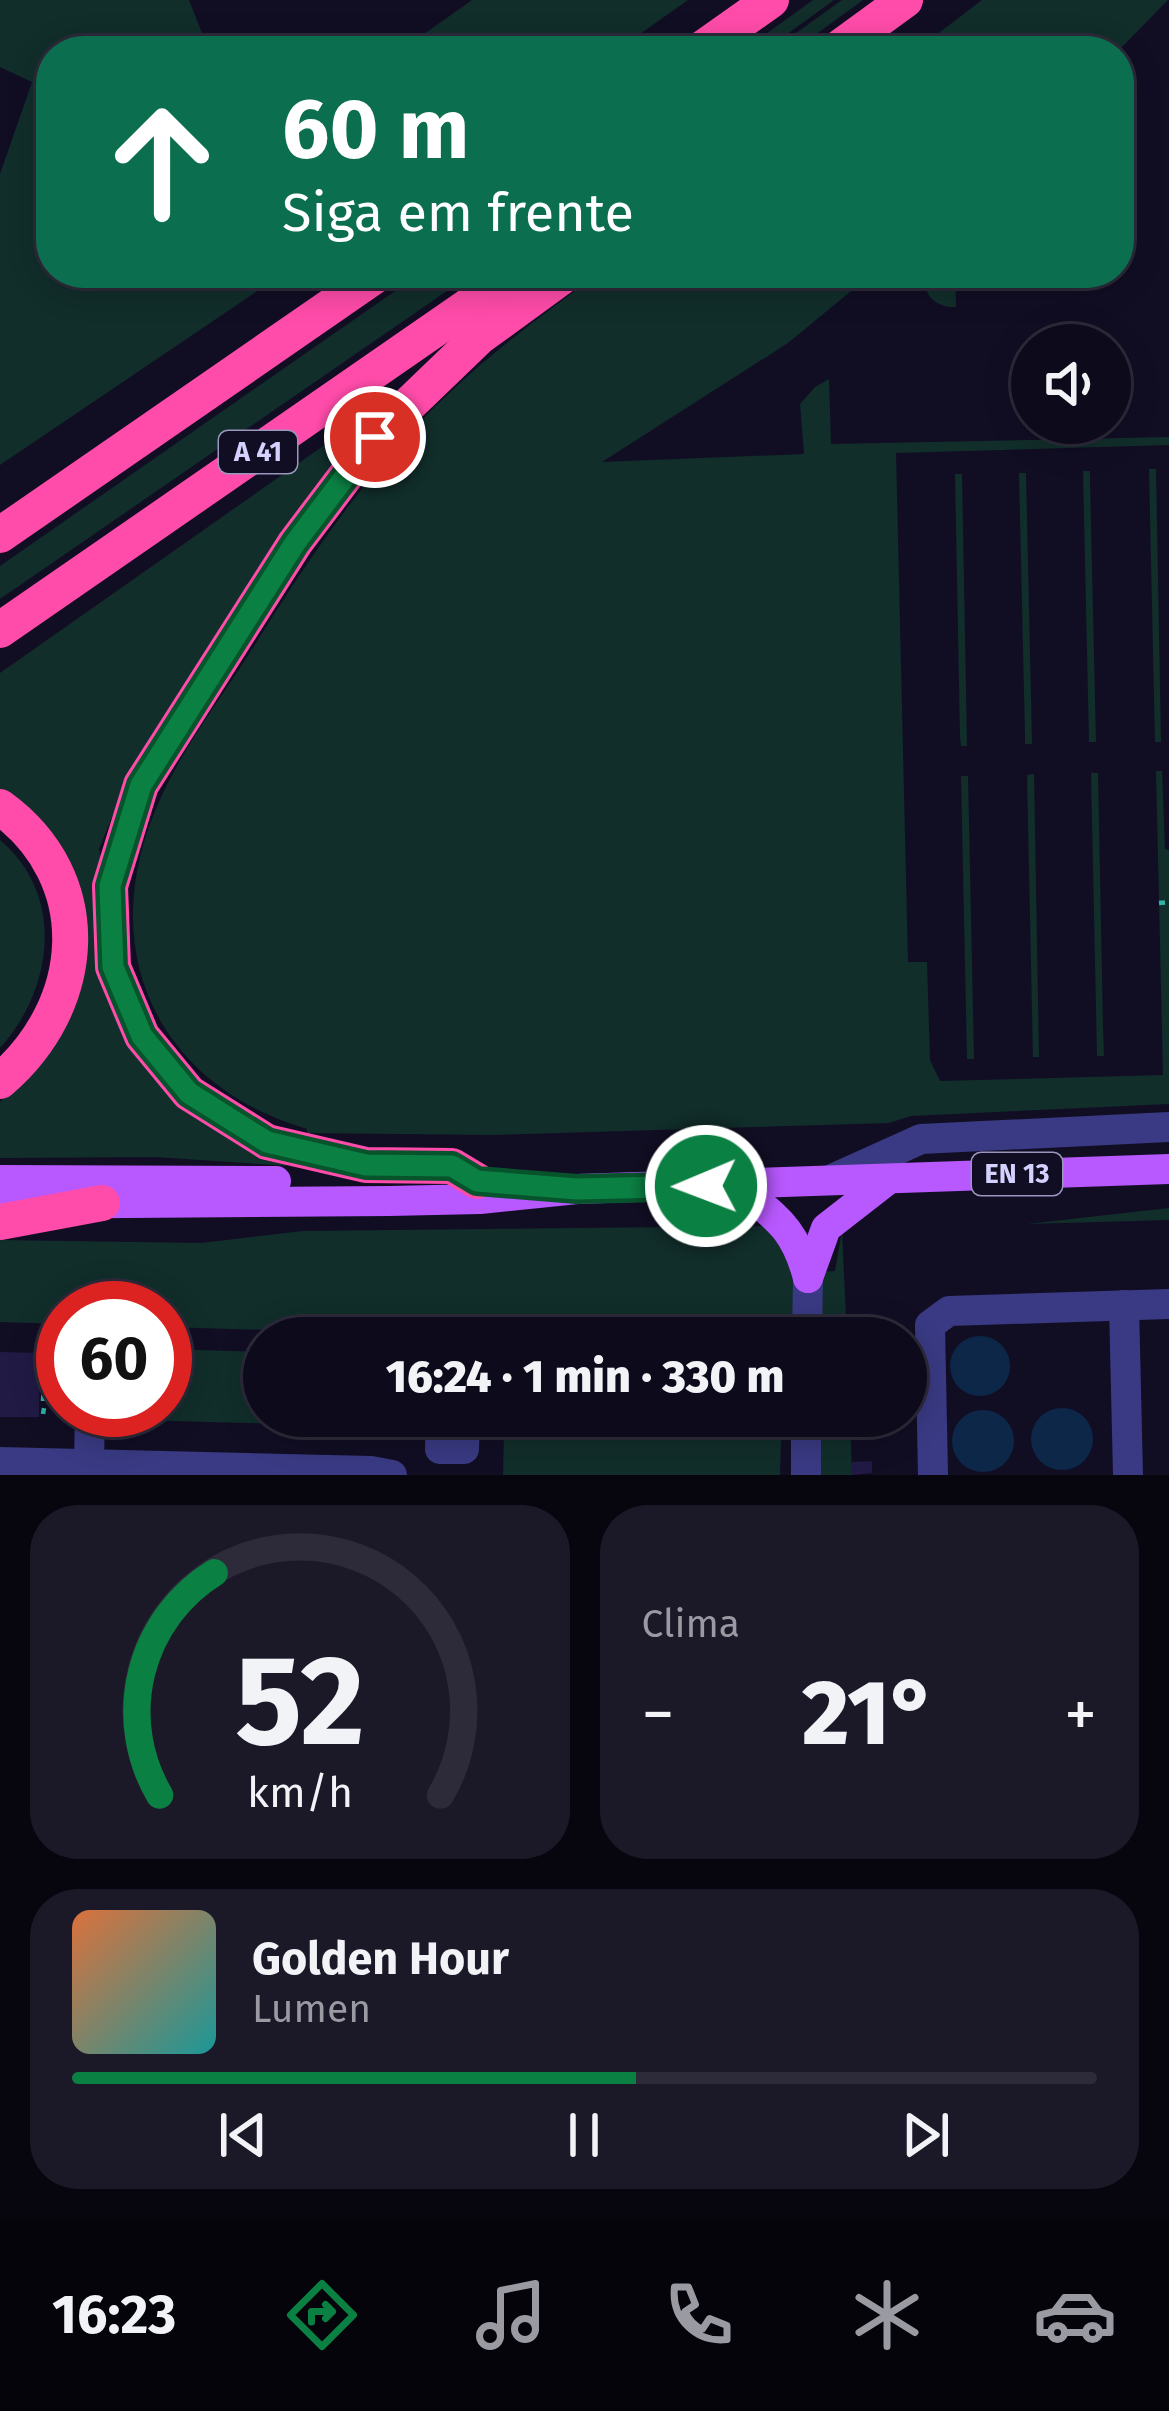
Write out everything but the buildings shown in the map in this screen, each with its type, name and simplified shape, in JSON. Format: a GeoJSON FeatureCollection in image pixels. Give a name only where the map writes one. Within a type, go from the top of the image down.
{"type":"FeatureCollection","features":[{"type":"Feature","properties":{"kind":"highway"},"geometry":{"type":"LineString","coordinates":[[720,36],[772,0]]}},
{"type":"Feature","properties":{"kind":"highway"},"geometry":{"type":"LineString","coordinates":[[855,36],[904,0]]}},
{"type":"Feature","properties":{"kind":"highway","name":"A 41"},"geometry":{"type":"LineString","coordinates":[[0,535],[357,288]]}},
{"type":"Feature","properties":{"kind":"highway","name":"A 41"},"geometry":{"type":"LineString","coordinates":[[0,630],[495,288]]}},
{"type":"Feature","properties":{"kind":"highway"},"geometry":{"type":"LineString","coordinates":[[477,1181],[452,1166],[366,1165],[267,1142],[189,1093],[142,1036],[113,967],[110,886],[141,785],[295,543],[375,437],[479,337],[546,288]]}},
{"type":"Feature","properties":{"kind":"highway"},"geometry":{"type":"LineString","coordinates":[[0,807],[40,844],[61,883],[70,919],[71,957],[48,1026],[21,1064],[0,1082]]}},
{"type":"Feature","properties":{"kind":"highway"},"geometry":{"type":"LineString","coordinates":[[0,1222],[102,1203]]}},
{"type":"Feature","properties":{"kind":"main road","name":"EN 13"},"geometry":{"type":"LineString","coordinates":[[0,1204],[480,1198],[577,1189],[1169,1169]]}},
{"type":"Feature","properties":{"kind":"main road"},"geometry":{"type":"LineString","coordinates":[[808,1278],[826,1228],[889,1179]]}},
{"type":"Feature","properties":{"kind":"main road","name":"EN 13"},"geometry":{"type":"LineString","coordinates":[[0,1180],[477,1181],[577,1189]]}},
{"type":"Feature","properties":{"kind":"main road"},"geometry":{"type":"LineString","coordinates":[[736,1184],[789,1229],[808,1278]]}},
{"type":"Feature","properties":{"kind":"street"},"geometry":{"type":"LineString","coordinates":[[829,1181],[921,1139],[1169,1126]]}},
{"type":"Feature","properties":{"kind":"street"},"geometry":{"type":"LineString","coordinates":[[807,1317],[808,1278]]}},
{"type":"Feature","properties":{"kind":"street"},"geometry":{"type":"LineString","coordinates":[[933,1475],[930,1325],[949,1311],[1169,1304]]}},
{"type":"Feature","properties":{"kind":"street"},"geometry":{"type":"LineString","coordinates":[[1124,1305],[1128,1475]]}},
{"type":"Feature","properties":{"kind":"street"},"geometry":{"type":"LineString","coordinates":[[89,1464],[90,1437]]}},
{"type":"Feature","properties":{"kind":"street"},"geometry":{"type":"LineString","coordinates":[[450,1462],[464,1449],[464,1437]]}},
{"type":"Feature","properties":{"kind":"street"},"geometry":{"type":"LineString","coordinates":[[806,1437],[806,1475]]}},
{"type":"Feature","properties":{"kind":"street"},"geometry":{"type":"LineString","coordinates":[[0,1462],[392,1475]]}},
{"type":"Feature","properties":{"kind":"path"},"geometry":{"type":"LineString","coordinates":[[1159,902],[1169,902]]}},
{"type":"Feature","properties":{"kind":"green space"},"geometry":{"type":"Polygon","coordinates":[[[0,0],[189,0],[203,36],[36,36],[36,288],[262,288],[0,465],[0,174],[32,82],[0,67],[0,0]]]}},
{"type":"Feature","properties":{"kind":"green space"},"geometry":{"type":"Polygon","coordinates":[[[472,0],[688,0],[637,36],[421,36],[472,0]]]}},
{"type":"Feature","properties":{"kind":"green space"},"geometry":{"type":"Polygon","coordinates":[[[813,0],[834,0],[785,36],[763,36],[813,0]]]}},
{"type":"Feature","properties":{"kind":"green space"},"geometry":{"type":"Polygon","coordinates":[[[842,0],[863,0],[814,36],[792,36],[842,0]]]}},
{"type":"Feature","properties":{"kind":"green space"},"geometry":{"type":"Polygon","coordinates":[[[982,0],[1168,0],[1133,36],[935,36],[982,0]]]}},
{"type":"Feature","properties":{"kind":"green space"},"geometry":{"type":"Polygon","coordinates":[[[399,288],[451,288],[0,599],[0,566],[399,288]]]}},
{"type":"Feature","properties":{"kind":"green space"},"geometry":{"type":"Polygon","coordinates":[[[580,288],[855,288],[788,343],[602,462],[804,454],[800,404],[829,379],[831,444],[1011,440],[1011,444],[1131,444],[1131,438],[1169,437],[1169,445],[896,453],[908,962],[927,962],[930,1060],[940,1081],[1163,1075],[1156,771],[1162,771],[1165,849],[1169,850],[1169,1104],[911,1116],[889,1123],[494,1135],[307,1133],[216,1084],[182,1051],[156,1014],[140,971],[133,925],[136,876],[150,824],[196,735],[316,551],[389,456],[481,365],[580,288]]]}},
{"type":"Feature","properties":{"kind":"green space"},"geometry":{"type":"Polygon","coordinates":[[[926,288],[955,288],[956,307],[942,305],[926,288]]]}},
{"type":"Feature","properties":{"kind":"green space"},"geometry":{"type":"Polygon","coordinates":[[[410,385],[128,778],[99,849],[140,1061],[182,1107],[288,1166],[155,1157],[0,1158],[0,1102],[34,1068],[61,1030],[79,987],[87,940],[18,802],[0,789],[0,673],[410,385]]]}},
{"type":"Feature","properties":{"kind":"green space"},"geometry":{"type":"Polygon","coordinates":[[[1149,469],[1156,469],[1161,742],[1155,742],[1149,469]]]}},
{"type":"Feature","properties":{"kind":"green space"},"geometry":{"type":"Polygon","coordinates":[[[1083,471],[1090,471],[1096,742],[1089,742],[1083,471]]]}},
{"type":"Feature","properties":{"kind":"green space"},"geometry":{"type":"Polygon","coordinates":[[[1019,473],[1026,473],[1032,744],[1025,744],[1019,473]]]}},
{"type":"Feature","properties":{"kind":"green space"},"geometry":{"type":"Polygon","coordinates":[[[955,474],[962,474],[967,746],[961,746],[960,736],[955,474]]]}},
{"type":"Feature","properties":{"kind":"green space"},"geometry":{"type":"Polygon","coordinates":[[[1091,773],[1098,773],[1104,1056],[1097,1056],[1091,773]]]}},
{"type":"Feature","properties":{"kind":"green space"},"geometry":{"type":"Polygon","coordinates":[[[1034,774],[1039,1057],[1033,1057],[1027,775],[1034,774]]]}},
{"type":"Feature","properties":{"kind":"green space"},"geometry":{"type":"Polygon","coordinates":[[[961,776],[968,776],[974,1059],[967,1059],[961,776]]]}},
{"type":"Feature","properties":{"kind":"green space"},"geometry":{"type":"Polygon","coordinates":[[[0,840],[35,888],[45,943],[32,998],[0,1048],[0,840]]]}},
{"type":"Feature","properties":{"kind":"green space"},"geometry":{"type":"Polygon","coordinates":[[[1169,1208],[1169,1220],[1027,1224],[1169,1208]]]}},
{"type":"Feature","properties":{"kind":"green space"},"geometry":{"type":"Polygon","coordinates":[[[763,1226],[794,1255],[794,1317],[243,1317],[243,1329],[192,1328],[192,1281],[36,1281],[36,1323],[0,1322],[0,1240],[201,1243],[303,1231],[763,1226]]]}},
{"type":"Feature","properties":{"kind":"green space"},"geometry":{"type":"Polygon","coordinates":[[[842,1231],[846,1317],[821,1317],[821,1272],[835,1271],[842,1231]]]}},
{"type":"Feature","properties":{"kind":"green space"},"geometry":{"type":"Polygon","coordinates":[[[192,1350],[243,1351],[243,1423],[192,1422],[192,1350]]]}},
{"type":"Feature","properties":{"kind":"green space"},"geometry":{"type":"Polygon","coordinates":[[[504,1437],[781,1439],[780,1475],[503,1475],[504,1437]]]}},
{"type":"Feature","properties":{"kind":"green space"},"geometry":{"type":"Polygon","coordinates":[[[820,1437],[851,1437],[852,1475],[820,1475],[820,1437]]]}},
{"type":"Feature","properties":{"kind":"water"},"geometry":{"type":"Polygon","coordinates":[[[980,1336],[1001,1345],[1010,1366],[1001,1387],[980,1396],[959,1387],[950,1366],[959,1345],[980,1336]]]}},
{"type":"Feature","properties":{"kind":"water"},"geometry":{"type":"Polygon","coordinates":[[[1062,1408],[1084,1417],[1093,1439],[1084,1461],[1062,1470],[1040,1461],[1031,1439],[1040,1417],[1062,1408]]]}},
{"type":"Feature","properties":{"kind":"water"},"geometry":{"type":"Polygon","coordinates":[[[983,1410],[1005,1419],[1014,1441],[1005,1463],[983,1472],[961,1463],[952,1441],[961,1419],[983,1410]]]}},
{"type":"Feature","properties":{"kind":"route"},"geometry":{"type":"LineString","coordinates":[[375,437],[295,543],[141,785],[110,886],[113,967],[142,1036],[189,1093],[267,1142],[366,1165],[452,1166],[477,1181],[577,1189],[706,1186]]}}]}
